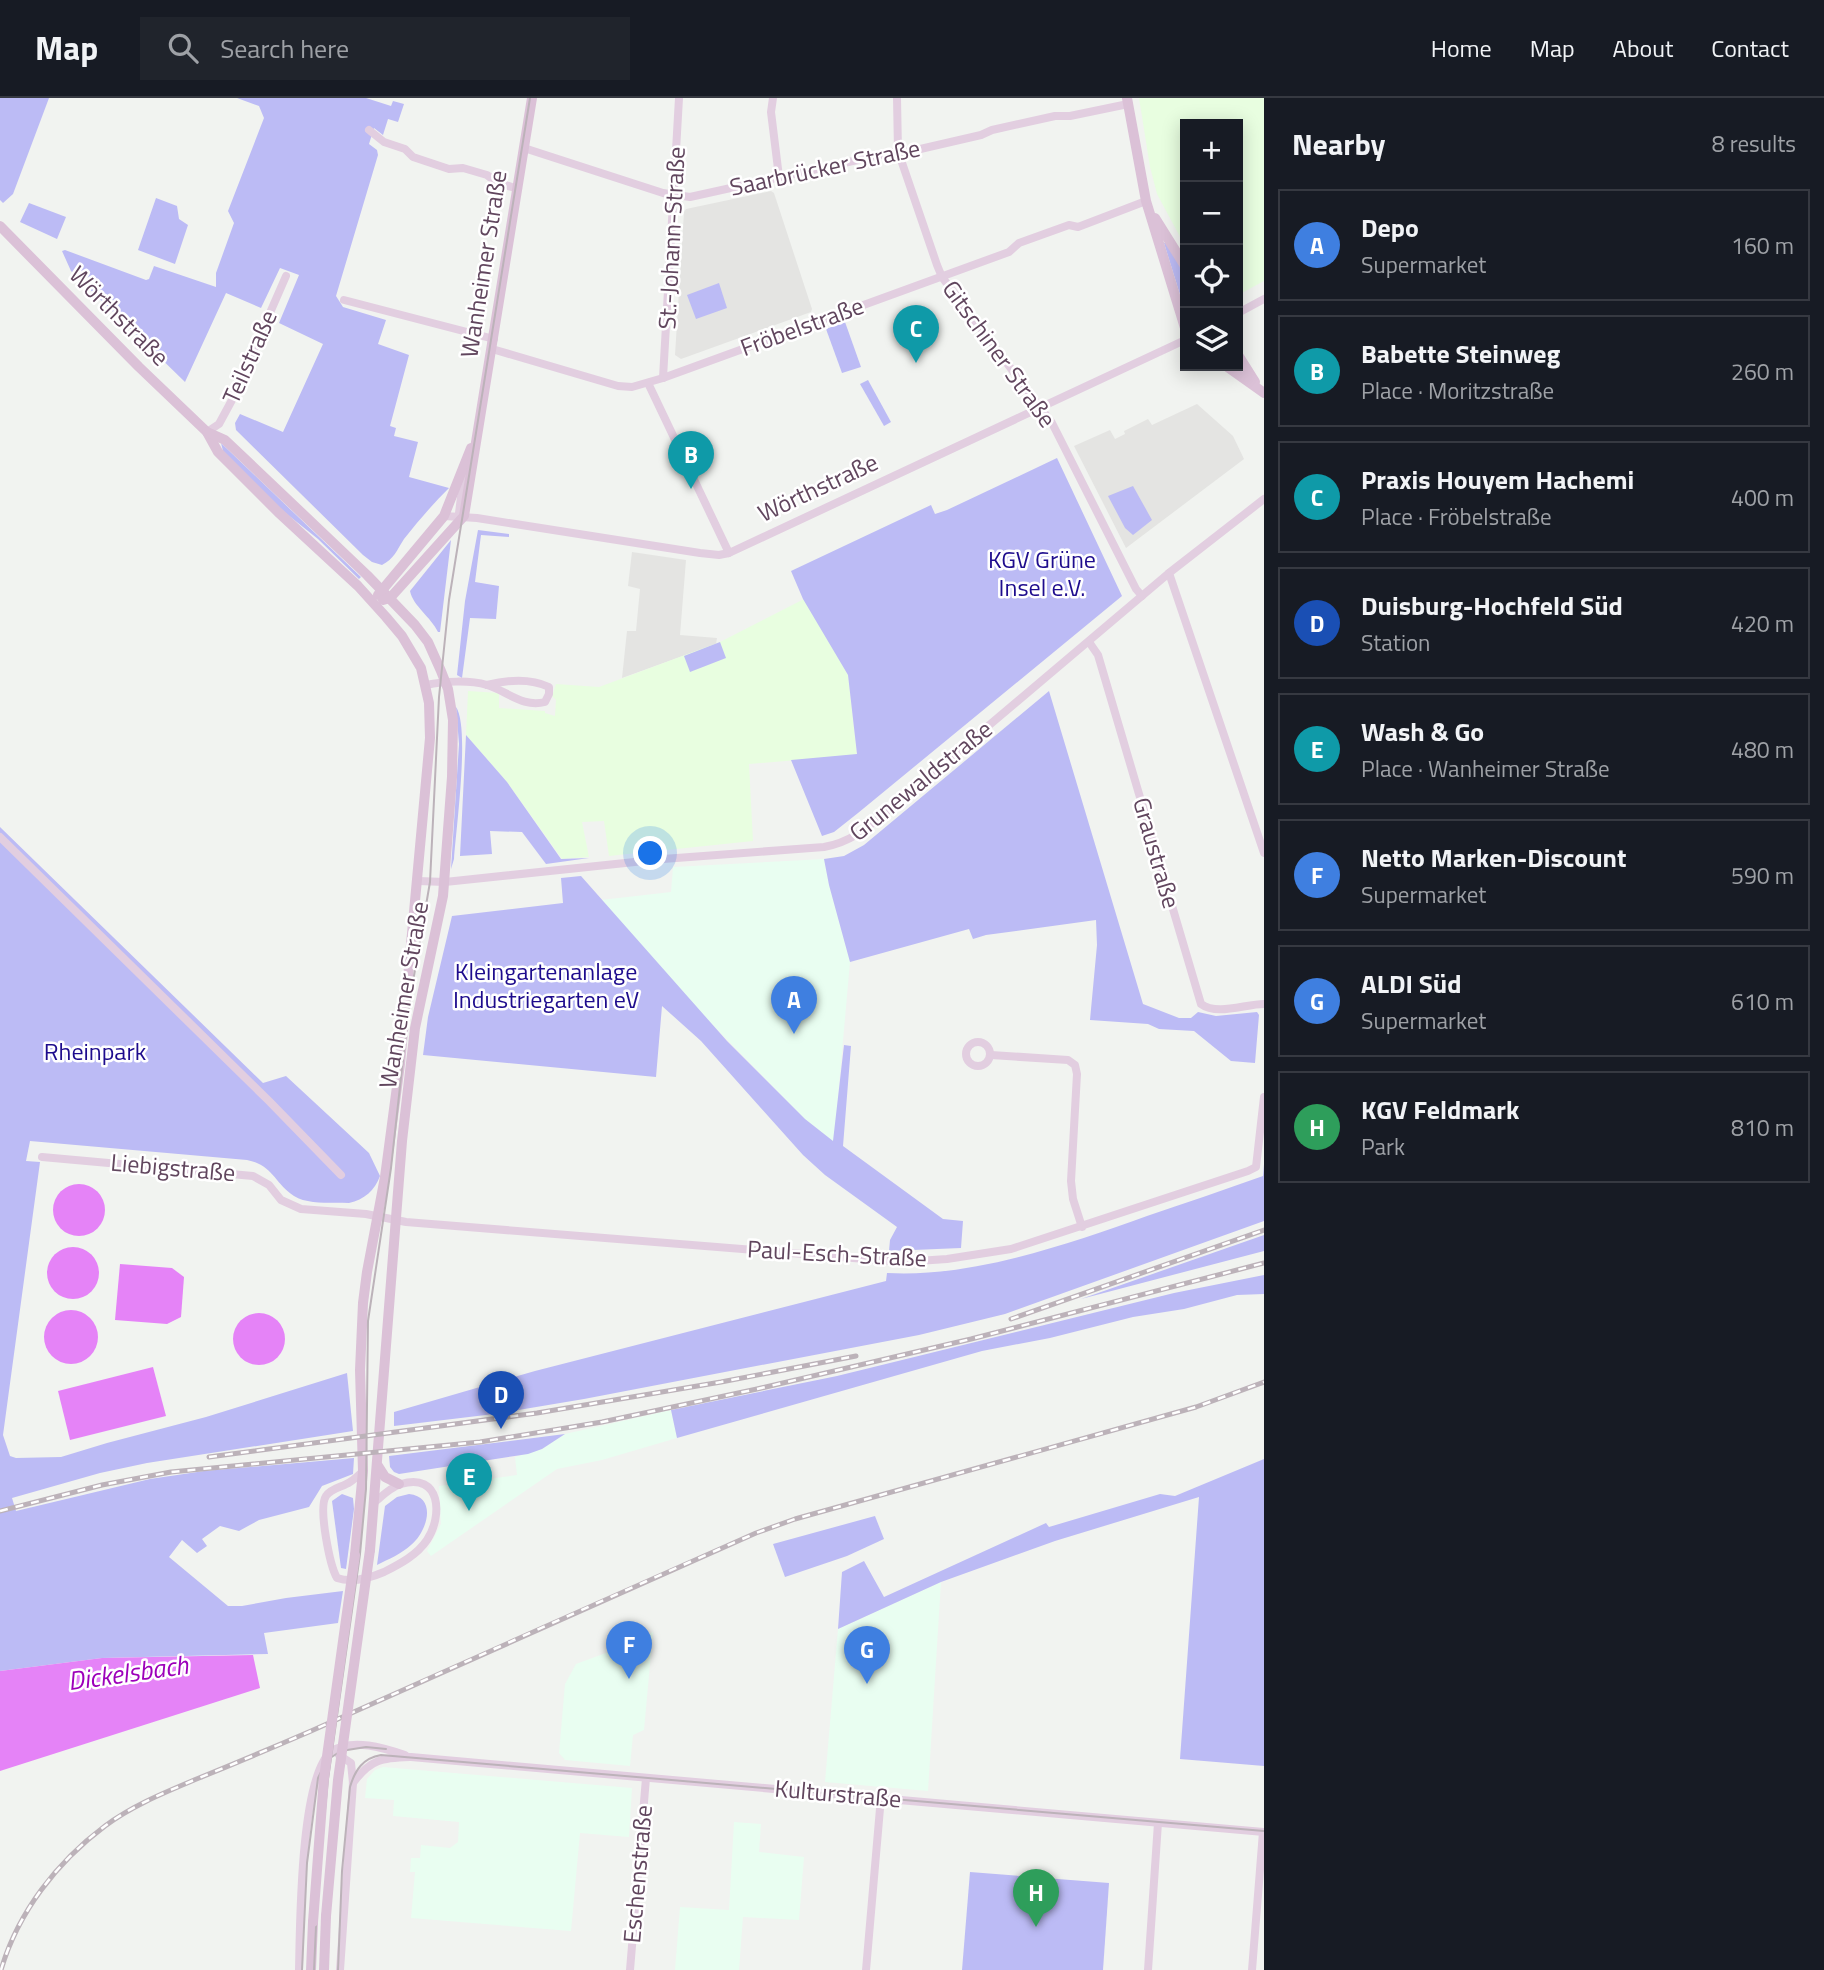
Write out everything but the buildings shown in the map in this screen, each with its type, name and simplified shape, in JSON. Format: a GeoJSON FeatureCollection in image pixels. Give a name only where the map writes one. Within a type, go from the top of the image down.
{"type":"FeatureCollection","features":[{"type":"Feature","properties":{"kind":"street","name":"Wanheimer Straße"},"geometry":{"type":"LineString","coordinates":[[464,516],[532,98]]}},
{"type":"Feature","properties":{"kind":"street","name":"St.-Johann-Straße"},"geometry":{"type":"LineString","coordinates":[[663,378],[679,98]]}},
{"type":"Feature","properties":{"kind":"street"},"geometry":{"type":"LineString","coordinates":[[772,98],[771,112],[779,177]]}},
{"type":"Feature","properties":{"kind":"street","name":"Gitschiner Straße"},"geometry":{"type":"LineString","coordinates":[[897,98],[898,151],[942,276],[1052,423],[1142,596]]}},
{"type":"Feature","properties":{"kind":"street","name":"Saarbrücker Straße"},"geometry":{"type":"LineString","coordinates":[[524,148],[674,195],[690,197],[898,151],[916,150],[992,130],[1055,116],[1070,116],[1127,101]]}},
{"type":"Feature","properties":{"kind":"street"},"geometry":{"type":"LineString","coordinates":[[1127,101],[1147,204],[1180,312]]}},
{"type":"Feature","properties":{"kind":"street"},"geometry":{"type":"LineString","coordinates":[[369,130],[384,142],[405,149],[413,157],[449,169],[463,168],[487,175],[496,182],[518,189]]}},
{"type":"Feature","properties":{"kind":"street"},"geometry":{"type":"LineString","coordinates":[[1147,204],[1180,258]]}},
{"type":"Feature","properties":{"kind":"street","name":"Fröbelstraße"},"geometry":{"type":"LineString","coordinates":[[344,300],[493,344],[618,386],[632,387],[1009,252],[1019,243],[1069,225],[1078,227],[1147,204]]}},
{"type":"Feature","properties":{"kind":"street","name":"Wörthstraße"},"geometry":{"type":"LineString","coordinates":[[1,227],[207,432],[218,452],[374,603]]}},
{"type":"Feature","properties":{"kind":"street","name":"Teilstraße"},"geometry":{"type":"LineString","coordinates":[[207,432],[219,424],[232,400],[286,276]]}},
{"type":"Feature","properties":{"kind":"street"},"geometry":{"type":"LineString","coordinates":[[1243,310],[1264,299]]}},
{"type":"Feature","properties":{"kind":"street","name":"Wörthstraße"},"geometry":{"type":"LineString","coordinates":[[444,516],[464,516],[674,550],[719,555],[729,553],[1180,342]]}},
{"type":"Feature","properties":{"kind":"street"},"geometry":{"type":"LineString","coordinates":[[1243,364],[1264,392]]}},
{"type":"Feature","properties":{"kind":"street"},"geometry":{"type":"LineString","coordinates":[[1233,371],[1264,392]]}},
{"type":"Feature","properties":{"kind":"street"},"geometry":{"type":"LineString","coordinates":[[648,383],[729,553]]}},
{"type":"Feature","properties":{"kind":"street","name":"Wörthstraße"},"geometry":{"type":"LineString","coordinates":[[207,432],[225,440],[381,589]]}},
{"type":"Feature","properties":{"kind":"street","name":"Wanheimer Straße"},"geometry":{"type":"LineString","coordinates":[[311,1970],[324,1778],[361,1500],[361,1334],[367,1272],[386,1177],[393,1122],[430,738],[426,685],[415,657],[402,636],[374,603],[381,589],[444,516],[477,436]]}},
{"type":"Feature","properties":{"kind":"street"},"geometry":{"type":"LineString","coordinates":[[374,603],[390,598],[464,516],[459,513],[466,460]]}},
{"type":"Feature","properties":{"kind":"street","name":"Grunewaldstraße"},"geometry":{"type":"LineString","coordinates":[[418,881],[445,882],[663,859],[824,848],[842,844],[890,809],[1142,596],[1264,499]]}},
{"type":"Feature","properties":{"kind":"street"},"geometry":{"type":"LineString","coordinates":[[1170,573],[1264,853]]}},
{"type":"Feature","properties":{"kind":"street","name":"Wanheimer Straße"},"geometry":{"type":"LineString","coordinates":[[324,1970],[338,1780],[370,1550],[384,1351],[415,1028],[445,882],[454,743],[453,720],[445,681],[428,642],[381,589]]}},
{"type":"Feature","properties":{"kind":"street","name":"Graustraße"},"geometry":{"type":"LineString","coordinates":[[1089,642],[1098,655],[1201,1004],[1207,1009],[1217,1010],[1264,1004]]}},
{"type":"Feature","properties":{"kind":"street"},"geometry":{"type":"LineString","coordinates":[[426,685],[445,681],[488,685],[535,682],[549,687],[549,694],[545,702],[524,702],[488,685]]}},
{"type":"Feature","properties":{"kind":"street"},"geometry":{"type":"LineString","coordinates":[[0,837],[341,1175]]}},
{"type":"Feature","properties":{"kind":"street"},"geometry":{"type":"LineString","coordinates":[[991,1055],[1068,1060],[1075,1065],[1077,1074],[1071,1181],[1073,1199],[1082,1227]]}},
{"type":"Feature","properties":{"kind":"street","name":"Paul-Esch-Straße"},"geometry":{"type":"LineString","coordinates":[[377,1216],[396,1220],[903,1262],[955,1258],[1011,1249],[1238,1176],[1256,1167],[1264,1097]]}},
{"type":"Feature","properties":{"kind":"street","name":"Liebigstraße"},"geometry":{"type":"LineString","coordinates":[[42,1157],[253,1176],[261,1179],[290,1206],[377,1216]]}},
{"type":"Feature","properties":{"kind":"street"},"geometry":{"type":"LineString","coordinates":[[363,1471],[326,1496],[323,1508],[331,1567],[337,1578],[344,1580],[377,1575],[401,1563],[428,1539],[435,1520],[437,1508],[434,1493],[422,1483],[399,1484],[385,1477],[378,1466]]}},
{"type":"Feature","properties":{"kind":"street"},"geometry":{"type":"LineString","coordinates":[[374,1502],[399,1484]]}},
{"type":"Feature","properties":{"kind":"street"},"geometry":{"type":"LineString","coordinates":[[341,1488],[351,1491],[361,1500]]}},
{"type":"Feature","properties":{"kind":"street"},"geometry":{"type":"LineString","coordinates":[[299,1970],[304,1866],[312,1793],[316,1776],[326,1756],[338,1748],[355,1745],[387,1749],[411,1757]]}},
{"type":"Feature","properties":{"kind":"street"},"geometry":{"type":"LineString","coordinates":[[326,1756],[339,1755],[348,1759],[352,1766],[354,1783],[340,1970]]}},
{"type":"Feature","properties":{"kind":"street"},"geometry":{"type":"LineString","coordinates":[[354,1783],[363,1768],[373,1761],[411,1757]]}},
{"type":"Feature","properties":{"kind":"street","name":"Kulturstraße"},"geometry":{"type":"LineString","coordinates":[[411,1757],[1264,1832]]}},
{"type":"Feature","properties":{"kind":"street","name":"Eschenstraße"},"geometry":{"type":"LineString","coordinates":[[630,1970],[646,1777]]}},
{"type":"Feature","properties":{"kind":"street"},"geometry":{"type":"LineString","coordinates":[[866,1970],[881,1797]]}},
{"type":"Feature","properties":{"kind":"street"},"geometry":{"type":"LineString","coordinates":[[1148,1970],[1158,1823]]}},
{"type":"Feature","properties":{"kind":"street"},"geometry":{"type":"LineString","coordinates":[[1252,1970],[1264,1832]]}},
{"type":"Feature","properties":{"kind":"shaded area"},"geometry":{"type":"Polygon","coordinates":[[[1139,98],[1264,98],[1264,281],[1243,292],[1243,119],[1180,119],[1180,237],[1157,194],[1139,98]]]}},
{"type":"Feature","properties":{"kind":"shaded area"},"geometry":{"type":"Polygon","coordinates":[[[771,191],[774,193],[811,312],[681,359],[675,355],[684,212],[686,209],[771,191]]]}},
{"type":"Feature","properties":{"kind":"shaded area"},"geometry":{"type":"Polygon","coordinates":[[[1197,404],[1233,436],[1244,459],[1126,548],[1074,446],[1110,430],[1115,439],[1125,434],[1124,431],[1148,419],[1152,425],[1197,404]]]}},
{"type":"Feature","properties":{"kind":"shaded area"},"geometry":{"type":"Polygon","coordinates":[[[632,552],[686,560],[680,635],[717,638],[716,644],[622,678],[627,631],[636,631],[640,589],[628,586],[632,552]]]}},
{"type":"Feature","properties":{"kind":"shaded area"},"geometry":{"type":"Polygon","coordinates":[[[806,598],[848,675],[857,755],[749,764],[753,841],[609,856],[604,821],[582,822],[589,857],[562,859],[507,782],[466,735],[468,691],[499,693],[499,708],[545,711],[555,716],[556,700],[552,696],[556,684],[599,687],[720,642],[806,598]]]}},
{"type":"Feature","properties":{"kind":"shaded area"},"geometry":{"type":"Polygon","coordinates":[[[824,859],[850,962],[834,1142],[805,1119],[704,1016],[601,900],[671,892],[673,867],[824,859]]]}},
{"type":"Feature","properties":{"kind":"shaded area"},"geometry":{"type":"Polygon","coordinates":[[[671,1410],[677,1438],[602,1460],[557,1469],[431,1556],[427,1551],[441,1524],[439,1486],[517,1475],[515,1457],[542,1449],[565,1434],[671,1410]]]}},
{"type":"Feature","properties":{"kind":"shaded area"},"geometry":{"type":"Polygon","coordinates":[[[941,1582],[928,1791],[825,1782],[838,1629],[941,1582]]]}},
{"type":"Feature","properties":{"kind":"shaded area"},"geometry":{"type":"Polygon","coordinates":[[[653,1632],[644,1730],[633,1735],[630,1766],[565,1760],[559,1753],[565,1684],[576,1664],[653,1632]]]}},
{"type":"Feature","properties":{"kind":"shaded area"},"geometry":{"type":"Polygon","coordinates":[[[383,1767],[632,1788],[629,1837],[580,1833],[571,1931],[411,1918],[415,1872],[410,1872],[411,1858],[420,1858],[421,1845],[450,1848],[458,1842],[459,1822],[393,1816],[394,1800],[365,1798],[367,1779],[375,1770],[383,1767]]]}},
{"type":"Feature","properties":{"kind":"shaded area"},"geometry":{"type":"Polygon","coordinates":[[[734,1822],[761,1824],[759,1852],[804,1857],[799,1920],[743,1917],[739,1970],[675,1970],[680,1907],[729,1910],[734,1822]]]}},
{"type":"Feature","properties":{"kind":"green space"},"geometry":{"type":"Polygon","coordinates":[[[0,98],[49,98],[13,194],[3,203],[0,200],[0,98]]]}},
{"type":"Feature","properties":{"kind":"green space"},"geometry":{"type":"Polygon","coordinates":[[[237,98],[366,98],[391,106],[393,101],[404,104],[398,122],[388,119],[383,135],[374,128],[369,144],[377,150],[378,155],[336,296],[343,307],[386,320],[378,344],[409,355],[390,426],[396,428],[394,436],[418,442],[409,477],[449,488],[431,506],[392,557],[382,565],[363,555],[236,430],[235,423],[240,414],[283,432],[323,344],[279,323],[299,275],[280,268],[261,308],[226,293],[185,382],[71,271],[62,251],[146,280],[149,279],[154,266],[216,287],[216,273],[234,223],[228,211],[264,118],[259,106],[237,98]]]}},
{"type":"Feature","properties":{"kind":"green space"},"geometry":{"type":"Polygon","coordinates":[[[156,198],[177,206],[179,219],[188,225],[175,264],[138,250],[156,198]]]}},
{"type":"Feature","properties":{"kind":"green space"},"geometry":{"type":"Polygon","coordinates":[[[29,203],[66,217],[57,239],[20,222],[29,203]]]}},
{"type":"Feature","properties":{"kind":"green space"},"geometry":{"type":"Polygon","coordinates":[[[1164,243],[1167,243],[1180,265],[1180,295],[1164,243]]]}},
{"type":"Feature","properties":{"kind":"green space"},"geometry":{"type":"Polygon","coordinates":[[[719,283],[727,308],[696,319],[687,295],[719,283]]]}},
{"type":"Feature","properties":{"kind":"green space"},"geometry":{"type":"Polygon","coordinates":[[[845,322],[861,367],[842,373],[826,329],[845,322]]]}},
{"type":"Feature","properties":{"kind":"green space"},"geometry":{"type":"Polygon","coordinates":[[[868,380],[891,422],[884,426],[860,384],[868,380]]]}},
{"type":"Feature","properties":{"kind":"green space"},"geometry":{"type":"Polygon","coordinates":[[[221,443],[361,577],[359,579],[318,539],[283,511],[223,451],[221,443]]]}},
{"type":"Feature","properties":{"kind":"green space","name":"KGV Grüne Insel e.V."},"geometry":{"type":"Polygon","coordinates":[[[1057,458],[1122,596],[858,813],[834,832],[822,836],[791,760],[857,754],[848,675],[803,599],[791,571],[931,505],[935,514],[947,510],[1057,458]]]}},
{"type":"Feature","properties":{"kind":"green space"},"geometry":{"type":"Polygon","coordinates":[[[1133,486],[1152,520],[1133,535],[1125,528],[1108,496],[1133,486]]]}},
{"type":"Feature","properties":{"kind":"green space"},"geometry":{"type":"Polygon","coordinates":[[[478,530],[509,534],[509,537],[481,535],[475,582],[499,586],[496,619],[470,618],[462,678],[457,675],[465,601],[478,530]]]}},
{"type":"Feature","properties":{"kind":"green space"},"geometry":{"type":"Polygon","coordinates":[[[451,540],[440,632],[438,632],[410,591],[451,540]]]}},
{"type":"Feature","properties":{"kind":"green space"},"geometry":{"type":"Polygon","coordinates":[[[720,642],[726,658],[690,672],[684,656],[720,642]]]}},
{"type":"Feature","properties":{"kind":"green space"},"geometry":{"type":"Polygon","coordinates":[[[1049,691],[1143,1004],[1179,1018],[1191,1018],[1198,1012],[1216,1016],[1257,1012],[1259,1015],[1255,1063],[1231,1061],[1194,1031],[1159,1029],[1148,1024],[1090,1020],[1097,945],[1096,920],[973,939],[969,929],[850,962],[824,859],[844,856],[864,845],[1049,691]]]}},
{"type":"Feature","properties":{"kind":"green space"},"geometry":{"type":"Polygon","coordinates":[[[456,707],[460,718],[462,756],[451,869],[459,744],[456,707]]]}},
{"type":"Feature","properties":{"kind":"green space"},"geometry":{"type":"Polygon","coordinates":[[[466,735],[507,782],[561,859],[589,858],[546,864],[522,832],[490,831],[492,854],[460,856],[466,735]]]}},
{"type":"Feature","properties":{"kind":"green space","name":"Rheinpark"},"geometry":{"type":"Polygon","coordinates":[[[0,827],[263,1083],[286,1076],[369,1153],[380,1176],[368,1194],[354,1202],[313,1202],[294,1196],[263,1166],[247,1160],[30,1141],[26,1161],[40,1162],[3,1435],[10,1456],[61,1457],[206,1417],[347,1373],[353,1431],[147,1463],[100,1473],[12,1498],[16,1511],[150,1479],[204,1471],[354,1458],[353,1474],[322,1486],[309,1507],[259,1520],[239,1531],[220,1526],[202,1539],[207,1546],[197,1553],[182,1540],[169,1557],[228,1606],[343,1591],[338,1623],[264,1633],[268,1654],[102,1658],[0,1671],[0,827]]]}},
{"type":"Feature","properties":{"kind":"green space","name":"Kleingartenanlage Industriegarten eV"},"geometry":{"type":"Polygon","coordinates":[[[581,876],[727,1041],[805,1119],[833,1141],[844,1045],[851,1046],[843,1146],[943,1219],[963,1221],[961,1248],[889,1251],[890,1240],[897,1227],[825,1175],[803,1155],[701,1041],[662,1006],[656,1077],[423,1055],[428,1017],[452,916],[563,903],[561,878],[581,876]]]}},
{"type":"Feature","properties":{"kind":"green space"},"geometry":{"type":"Polygon","coordinates":[[[1264,1164],[1264,1221],[1005,1314],[919,1335],[584,1399],[494,1414],[394,1426],[394,1412],[535,1371],[886,1281],[887,1273],[919,1273],[986,1265],[1053,1248],[1263,1176],[1264,1164]]]}},
{"type":"Feature","properties":{"kind":"green space"},"geometry":{"type":"Polygon","coordinates":[[[1264,1235],[1264,1251],[1081,1299],[1264,1235]]]}},
{"type":"Feature","properties":{"kind":"green space"},"geometry":{"type":"Polygon","coordinates":[[[1264,1275],[1264,1294],[1237,1295],[1184,1309],[1133,1317],[1050,1338],[982,1351],[677,1438],[671,1410],[837,1376],[1174,1293],[1264,1275]]]}},
{"type":"Feature","properties":{"kind":"green space"},"geometry":{"type":"Polygon","coordinates":[[[565,1434],[542,1449],[528,1454],[399,1474],[390,1467],[389,1456],[565,1434]]]}},
{"type":"Feature","properties":{"kind":"green space"},"geometry":{"type":"Polygon","coordinates":[[[1264,1459],[1264,1766],[1180,1759],[1199,1497],[1055,1541],[941,1582],[838,1629],[842,1572],[864,1561],[884,1597],[1046,1523],[1049,1527],[1160,1494],[1175,1496],[1264,1459]]]}},
{"type":"Feature","properties":{"kind":"green space"},"geometry":{"type":"Polygon","coordinates":[[[342,1494],[353,1498],[354,1509],[346,1569],[341,1568],[332,1501],[342,1494]]]}},
{"type":"Feature","properties":{"kind":"green space"},"geometry":{"type":"Polygon","coordinates":[[[409,1494],[424,1501],[427,1508],[422,1532],[407,1548],[377,1565],[385,1506],[397,1497],[409,1494]]]}},
{"type":"Feature","properties":{"kind":"green space"},"geometry":{"type":"Polygon","coordinates":[[[875,1516],[884,1539],[847,1556],[785,1577],[773,1544],[875,1516]]]}},
{"type":"Feature","properties":{"kind":"green space"},"geometry":{"type":"Polygon","coordinates":[[[970,1872],[1109,1883],[1103,1970],[962,1970],[970,1872]]]}},
{"type":"Feature","properties":{"kind":"water"},"geometry":{"type":"Polygon","coordinates":[[[79,1184],[98,1191],[105,1210],[98,1229],[79,1236],[60,1229],[53,1210],[60,1191],[79,1184]]]}},
{"type":"Feature","properties":{"kind":"water"},"geometry":{"type":"Polygon","coordinates":[[[73,1247],[83,1249],[91,1255],[97,1263],[97,1283],[91,1291],[83,1297],[73,1299],[63,1297],[55,1291],[49,1283],[47,1273],[49,1263],[55,1255],[63,1249],[73,1247]]]}},
{"type":"Feature","properties":{"kind":"water"},"geometry":{"type":"Polygon","coordinates":[[[120,1264],[172,1268],[184,1277],[181,1317],[167,1324],[115,1320],[120,1264]]]}},
{"type":"Feature","properties":{"kind":"water"},"geometry":{"type":"Polygon","coordinates":[[[71,1310],[90,1318],[98,1337],[90,1356],[71,1364],[52,1356],[44,1337],[52,1318],[71,1310]]]}},
{"type":"Feature","properties":{"kind":"water"},"geometry":{"type":"Polygon","coordinates":[[[259,1313],[269,1315],[277,1321],[283,1329],[283,1349],[277,1357],[269,1363],[259,1365],[249,1363],[241,1357],[235,1349],[233,1339],[235,1329],[241,1321],[249,1315],[259,1313]]]}},
{"type":"Feature","properties":{"kind":"water"},"geometry":{"type":"Polygon","coordinates":[[[153,1367],[166,1416],[70,1440],[58,1391],[153,1367]]]}},
{"type":"Feature","properties":{"kind":"water","name":"Dickelsbach"},"geometry":{"type":"Polygon","coordinates":[[[253,1655],[260,1688],[0,1771],[0,1671],[102,1658],[253,1655]]]}},
{"type":"Feature","properties":{"kind":"tram line"},"geometry":{"type":"LineString","coordinates":[[314,1970],[318,1883],[328,1779],[360,1554],[366,1489],[368,1321],[391,1168],[409,1005],[430,882],[439,697],[449,600],[530,98]]}},
{"type":"Feature","properties":{"kind":"tram line"},"geometry":{"type":"LineString","coordinates":[[302,1970],[307,1863],[318,1778],[327,1760],[341,1751],[366,1747],[386,1749]]}},
{"type":"Feature","properties":{"kind":"tram line"},"geometry":{"type":"LineString","coordinates":[[338,1970],[342,1871],[350,1787],[361,1766],[369,1759],[381,1755],[1264,1831]]}},
{"type":"Feature","properties":{"kind":"railway"},"geometry":{"type":"LineString","coordinates":[[1011,1319],[1264,1230]]}},
{"type":"Feature","properties":{"kind":"railway"},"geometry":{"type":"LineString","coordinates":[[0,1511],[102,1485],[171,1472],[480,1442],[602,1422],[971,1339],[1264,1263]]}},
{"type":"Feature","properties":{"kind":"railway"},"geometry":{"type":"LineString","coordinates":[[209,1457],[537,1413],[856,1356]]}},
{"type":"Feature","properties":{"kind":"railway"},"geometry":{"type":"LineString","coordinates":[[1,1970],[8,1949],[29,1908],[55,1872],[105,1826],[150,1799],[311,1731],[756,1533],[795,1519],[1196,1407],[1264,1382]]}},
{"type":"Feature","properties":{"kind":"place","name":"Praxis Houyem Hachemi"},"geometry":{"type":"Point","coordinates":[916,363]}},
{"type":"Feature","properties":{"kind":"place","name":"Babette Steinweg"},"geometry":{"type":"Point","coordinates":[691,489]}},
{"type":"Feature","properties":{"kind":"place","name":"Depo"},"geometry":{"type":"Point","coordinates":[794,1034]}},
{"type":"Feature","properties":{"kind":"place","name":"Duisburg-Hochfeld Süd"},"geometry":{"type":"Point","coordinates":[501,1429]}},
{"type":"Feature","properties":{"kind":"place","name":"Wash & Go"},"geometry":{"type":"Point","coordinates":[469,1511]}},
{"type":"Feature","properties":{"kind":"place","name":"Netto Marken-Discount"},"geometry":{"type":"Point","coordinates":[629,1679]}},
{"type":"Feature","properties":{"kind":"place","name":"ALDI Süd"},"geometry":{"type":"Point","coordinates":[867,1684]}},
{"type":"Feature","properties":{"kind":"place","name":"KGV Feldmark"},"geometry":{"type":"Point","coordinates":[1036,1927]}}]}
